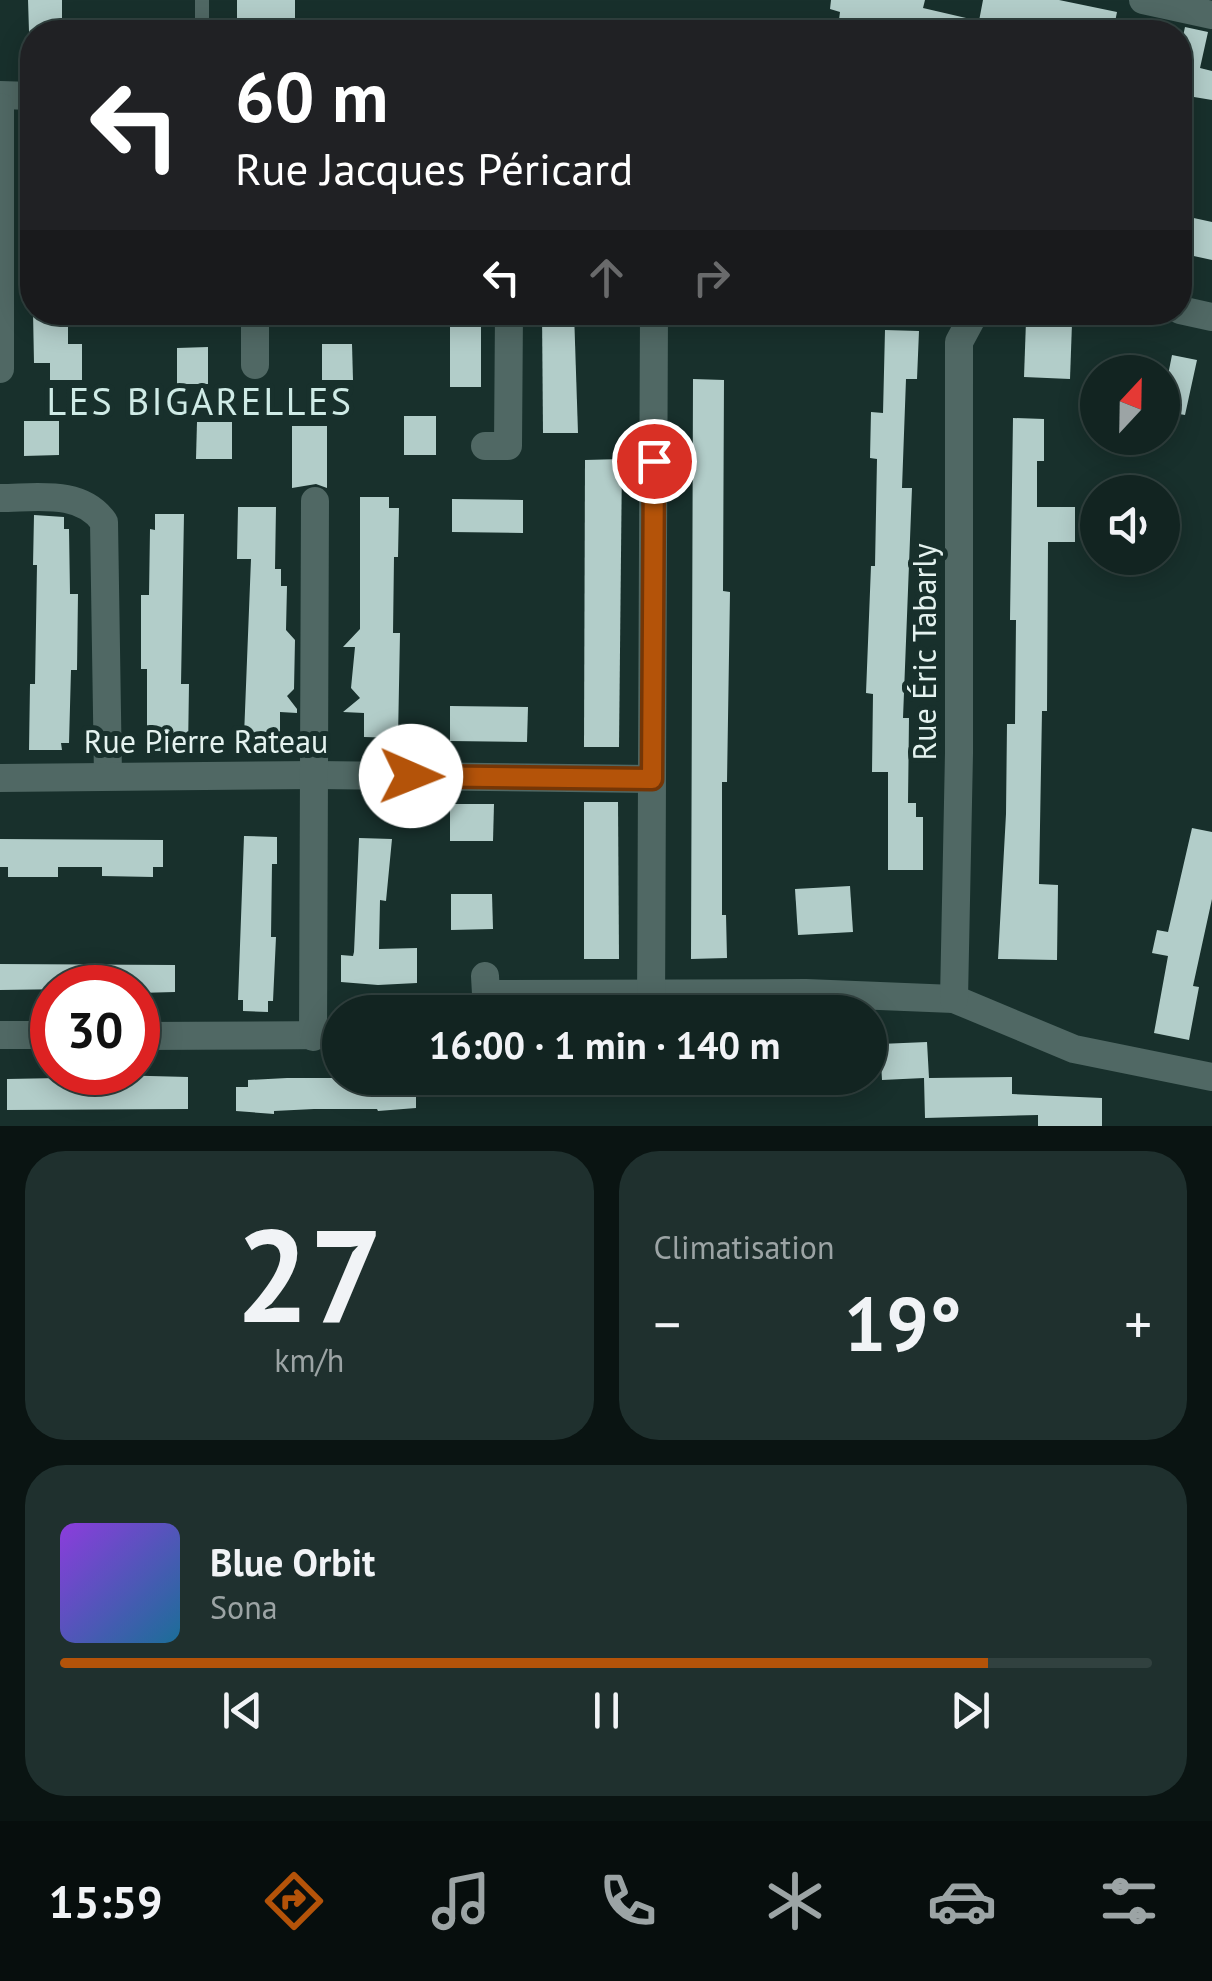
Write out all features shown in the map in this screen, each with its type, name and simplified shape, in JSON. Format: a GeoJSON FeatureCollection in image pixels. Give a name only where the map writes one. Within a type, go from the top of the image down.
{"type":"FeatureCollection","features":[{"type":"Feature","properties":{"kind":"street"},"geometry":{"type":"LineString","coordinates":[[1143,0],[1212,14]]}},
{"type":"Feature","properties":{"kind":"street"},"geometry":{"type":"LineString","coordinates":[[0,107],[0,369]]}},
{"type":"Feature","properties":{"kind":"street"},"geometry":{"type":"LineString","coordinates":[[255,325],[255,366]]}},
{"type":"Feature","properties":{"kind":"street"},"geometry":{"type":"LineString","coordinates":[[486,446],[508,446],[509,325]]}},
{"type":"Feature","properties":{"kind":"street"},"geometry":{"type":"LineString","coordinates":[[651,995],[654,325]]}},
{"type":"Feature","properties":{"kind":"street","name":"Rue Éric Tabarly"},"geometry":{"type":"LineString","coordinates":[[954,998],[960,342],[968,325]]}},
{"type":"Feature","properties":{"kind":"street"},"geometry":{"type":"LineString","coordinates":[[0,498],[73,499],[92,508],[104,522],[108,776]]}},
{"type":"Feature","properties":{"kind":"street"},"geometry":{"type":"LineString","coordinates":[[315,501],[316,775],[325,995]]}},
{"type":"Feature","properties":{"kind":"street","name":"Rue Pierre Rateau"},"geometry":{"type":"LineString","coordinates":[[0,778],[316,775],[652,779]]}},
{"type":"Feature","properties":{"kind":"street"},"geometry":{"type":"LineString","coordinates":[[485,976],[486,994],[504,995]]}},
{"type":"Feature","properties":{"kind":"street"},"geometry":{"type":"LineString","coordinates":[[775,995],[865,995]]}},
{"type":"Feature","properties":{"kind":"street"},"geometry":{"type":"LineString","coordinates":[[887,996],[954,998],[1074,1049],[1212,1076]]}},
{"type":"Feature","properties":{"kind":"street"},"geometry":{"type":"LineString","coordinates":[[0,1035],[30,1035]]}},
{"type":"Feature","properties":{"kind":"street"},"geometry":{"type":"LineString","coordinates":[[160,1036],[322,1036]]}},
{"type":"Feature","properties":{"kind":"building"},"geometry":{"type":"Polygon","coordinates":[[[28,0],[62,0],[62,20],[29,20],[28,0]]]}},
{"type":"Feature","properties":{"kind":"building"},"geometry":{"type":"Polygon","coordinates":[[[237,0],[295,0],[295,20],[237,20],[237,0]]]}},
{"type":"Feature","properties":{"kind":"building"},"geometry":{"type":"Polygon","coordinates":[[[831,0],[925,0],[923,8],[975,20],[839,20],[840,12],[830,9],[831,0]]]}},
{"type":"Feature","properties":{"kind":"building"},"geometry":{"type":"Polygon","coordinates":[[[983,0],[1059,0],[1117,12],[1115,20],[979,20],[983,0]]]}},
{"type":"Feature","properties":{"kind":"building"},"geometry":{"type":"Polygon","coordinates":[[[1192,29],[1208,32],[1200,68],[1212,71],[1212,100],[1194,97],[1192,107],[1192,29]]]}},
{"type":"Feature","properties":{"kind":"building"},"geometry":{"type":"Polygon","coordinates":[[[1192,218],[1212,222],[1212,260],[1192,256],[1192,218]]]}},
{"type":"Feature","properties":{"kind":"building"},"geometry":{"type":"Polygon","coordinates":[[[33,325],[68,325],[68,344],[82,344],[82,380],[50,380],[50,363],[34,363],[33,325]]]}},
{"type":"Feature","properties":{"kind":"building"},"geometry":{"type":"Polygon","coordinates":[[[450,325],[481,325],[481,387],[450,387],[450,325]]]}},
{"type":"Feature","properties":{"kind":"building"},"geometry":{"type":"Polygon","coordinates":[[[542,325],[574,325],[578,433],[543,433],[542,325]]]}},
{"type":"Feature","properties":{"kind":"building"},"geometry":{"type":"Polygon","coordinates":[[[1026,325],[1072,325],[1070,379],[1024,377],[1026,325]]]}},
{"type":"Feature","properties":{"kind":"building"},"geometry":{"type":"Polygon","coordinates":[[[885,330],[919,331],[917,379],[906,379],[902,488],[912,488],[903,718],[909,718],[908,803],[916,803],[916,817],[923,817],[923,870],[888,870],[888,772],[872,772],[873,694],[866,693],[871,566],[875,566],[877,459],[870,458],[871,412],[883,413],[885,330]]]}},
{"type":"Feature","properties":{"kind":"building"},"geometry":{"type":"Polygon","coordinates":[[[322,344],[352,344],[353,380],[322,380],[322,344]]]}},
{"type":"Feature","properties":{"kind":"building"},"geometry":{"type":"Polygon","coordinates":[[[208,347],[208,384],[177,384],[177,348],[208,347]]]}},
{"type":"Feature","properties":{"kind":"building"},"geometry":{"type":"Polygon","coordinates":[[[1180,357],[1197,360],[1185,415],[1180,414],[1180,357]]]}},
{"type":"Feature","properties":{"kind":"building"},"geometry":{"type":"Polygon","coordinates":[[[693,379],[724,380],[723,591],[730,592],[727,782],[722,782],[722,915],[726,915],[727,958],[691,959],[693,379]]]}},
{"type":"Feature","properties":{"kind":"building"},"geometry":{"type":"Polygon","coordinates":[[[404,416],[436,416],[436,455],[404,455],[404,416]]]}},
{"type":"Feature","properties":{"kind":"building"},"geometry":{"type":"Polygon","coordinates":[[[1013,418],[1044,419],[1044,461],[1037,461],[1037,507],[1075,507],[1075,542],[1048,542],[1047,711],[1042,711],[1039,884],[1058,885],[1057,960],[998,959],[1007,724],[1015,724],[1016,620],[1010,620],[1013,418]]]}},
{"type":"Feature","properties":{"kind":"building"},"geometry":{"type":"Polygon","coordinates":[[[24,421],[59,421],[59,455],[24,456],[24,421]]]}},
{"type":"Feature","properties":{"kind":"building"},"geometry":{"type":"Polygon","coordinates":[[[197,422],[232,422],[232,459],[196,459],[197,422]]]}},
{"type":"Feature","properties":{"kind":"building"},"geometry":{"type":"Polygon","coordinates":[[[292,426],[327,426],[327,488],[316,484],[292,488],[292,426]]]}},
{"type":"Feature","properties":{"kind":"building"},"geometry":{"type":"Polygon","coordinates":[[[622,459],[619,747],[584,747],[585,460],[622,459]]]}},
{"type":"Feature","properties":{"kind":"building"},"geometry":{"type":"Polygon","coordinates":[[[360,497],[389,497],[389,508],[399,508],[393,633],[400,633],[398,738],[364,737],[364,713],[343,712],[360,698],[351,688],[355,647],[343,647],[360,629],[360,497]]]}},
{"type":"Feature","properties":{"kind":"building"},"geometry":{"type":"Polygon","coordinates":[[[452,499],[523,500],[523,533],[452,532],[452,499]]]}},
{"type":"Feature","properties":{"kind":"building"},"geometry":{"type":"Polygon","coordinates":[[[238,507],[276,507],[275,569],[281,569],[281,586],[287,586],[286,630],[295,640],[294,689],[287,696],[297,709],[297,713],[280,712],[280,737],[244,736],[251,559],[237,559],[238,507]]]}},
{"type":"Feature","properties":{"kind":"building"},"geometry":{"type":"Polygon","coordinates":[[[155,514],[184,514],[181,684],[189,684],[188,751],[154,751],[154,742],[147,742],[147,669],[141,669],[141,595],[149,595],[150,529],[155,530],[155,514]]]}},
{"type":"Feature","properties":{"kind":"building"},"geometry":{"type":"Polygon","coordinates":[[[34,515],[64,517],[64,529],[69,529],[70,594],[78,594],[77,670],[71,670],[69,743],[61,743],[62,750],[29,750],[30,684],[35,684],[34,515]]]}},
{"type":"Feature","properties":{"kind":"building"},"geometry":{"type":"Polygon","coordinates":[[[450,706],[528,707],[527,742],[450,741],[450,706]]]}},
{"type":"Feature","properties":{"kind":"building"},"geometry":{"type":"Polygon","coordinates":[[[584,802],[618,802],[619,959],[584,959],[584,802]]]}},
{"type":"Feature","properties":{"kind":"building"},"geometry":{"type":"Polygon","coordinates":[[[450,804],[494,804],[493,841],[450,841],[450,804]]]}},
{"type":"Feature","properties":{"kind":"building"},"geometry":{"type":"Polygon","coordinates":[[[1192,828],[1212,832],[1212,899],[1193,986],[1199,987],[1189,1040],[1154,1033],[1168,956],[1152,953],[1157,930],[1168,932],[1192,828]]]}},
{"type":"Feature","properties":{"kind":"building"},"geometry":{"type":"Polygon","coordinates":[[[244,836],[277,837],[277,864],[272,864],[271,937],[276,937],[273,1001],[268,1001],[268,1012],[243,1011],[243,1000],[238,1000],[244,836]]]}},
{"type":"Feature","properties":{"kind":"building"},"geometry":{"type":"Polygon","coordinates":[[[359,838],[392,839],[386,901],[380,900],[379,949],[417,948],[417,983],[341,982],[341,955],[353,956],[354,952],[359,838]]]}},
{"type":"Feature","properties":{"kind":"building"},"geometry":{"type":"Polygon","coordinates":[[[0,839],[163,840],[163,867],[153,867],[153,877],[102,876],[102,867],[58,867],[58,877],[8,877],[8,867],[0,867],[0,839]]]}},
{"type":"Feature","properties":{"kind":"building"},"geometry":{"type":"Polygon","coordinates":[[[850,886],[853,932],[798,935],[795,889],[850,886]]]}},
{"type":"Feature","properties":{"kind":"building"},"geometry":{"type":"Polygon","coordinates":[[[451,894],[492,894],[493,929],[451,930],[451,894]]]}},
{"type":"Feature","properties":{"kind":"building"},"geometry":{"type":"Polygon","coordinates":[[[0,964],[175,965],[175,992],[160,992],[160,965],[30,965],[30,990],[0,990],[0,964]]]}},
{"type":"Feature","properties":{"kind":"building"},"geometry":{"type":"Polygon","coordinates":[[[927,1042],[929,1078],[1012,1077],[1012,1094],[1102,1098],[1102,1126],[1038,1126],[1038,1115],[925,1118],[924,1078],[887,1080],[887,1044],[927,1042]]]}},
{"type":"Feature","properties":{"kind":"building"},"geometry":{"type":"Polygon","coordinates":[[[160,1076],[188,1077],[188,1109],[7,1110],[7,1079],[30,1079],[30,1095],[160,1095],[160,1076]]]}},
{"type":"Feature","properties":{"kind":"building"},"geometry":{"type":"Polygon","coordinates":[[[322,1078],[322,1095],[416,1095],[416,1108],[314,1109],[274,1114],[236,1111],[236,1087],[248,1087],[248,1080],[322,1078]]]}},
{"type":"Feature","properties":{"kind":"district","name":"LES BIGARELLES"},"geometry":{"type":"Point","coordinates":[200,400]}},
{"type":"Feature","properties":{"kind":"route"},"geometry":{"type":"LineString","coordinates":[[411,776],[652,779],[654,461]]}}]}
